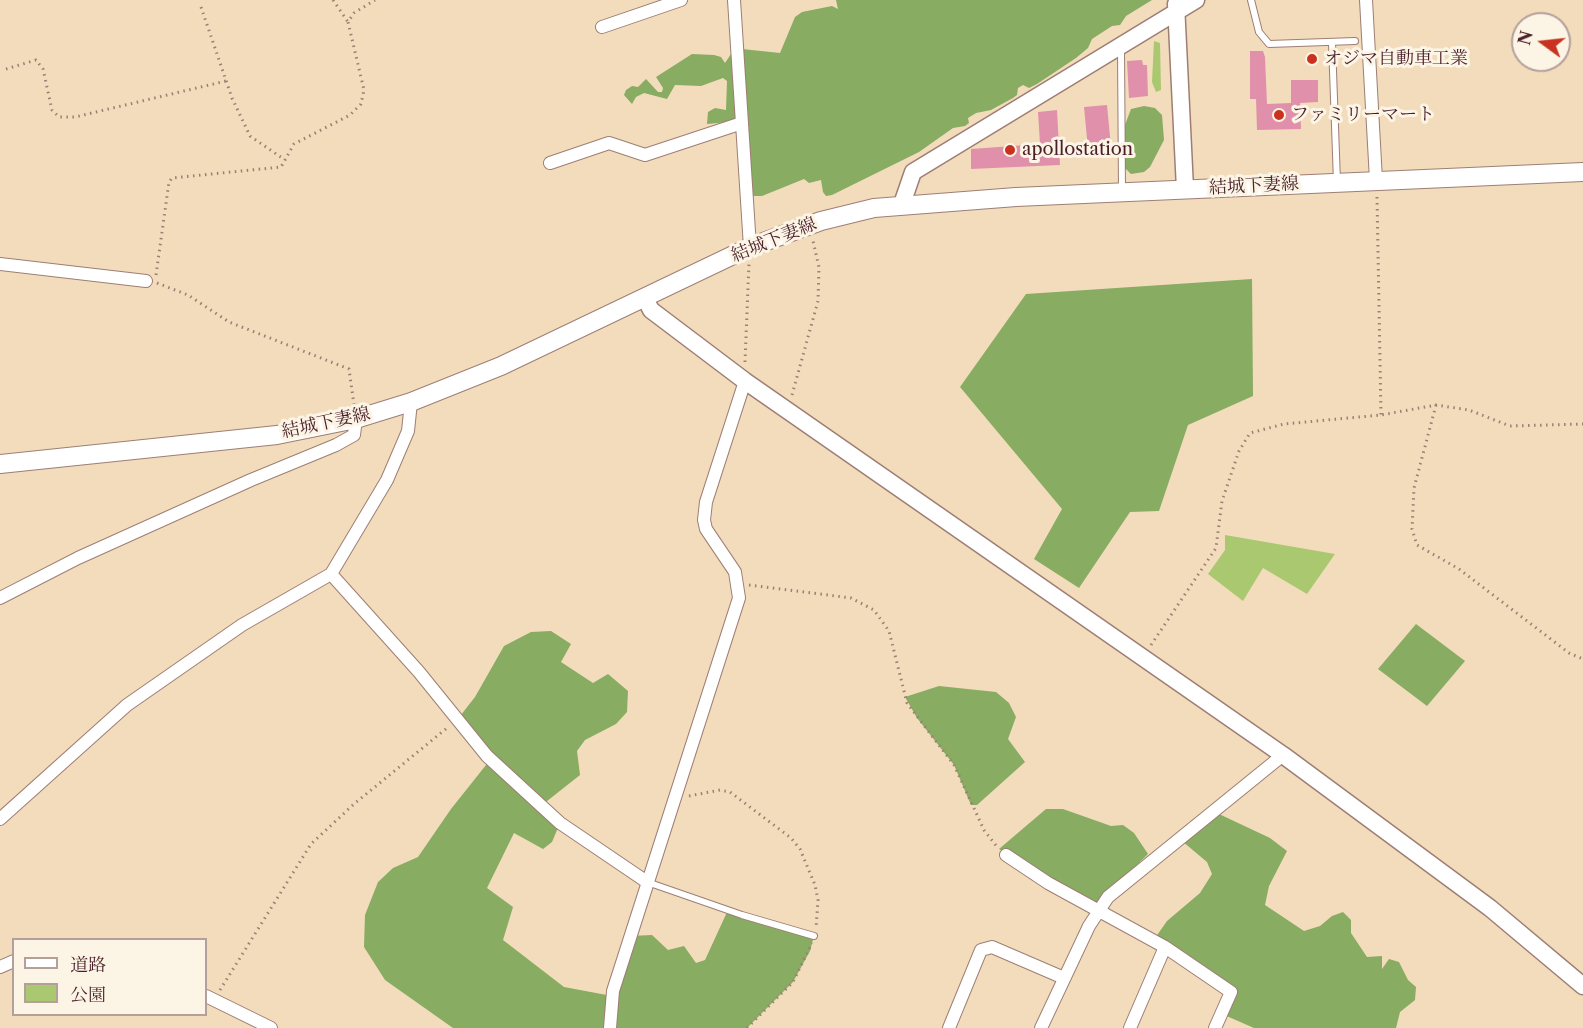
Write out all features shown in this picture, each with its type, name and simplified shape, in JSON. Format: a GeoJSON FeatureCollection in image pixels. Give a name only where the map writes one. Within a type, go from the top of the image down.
{"type":"FeatureCollection","features":[{"type":"Feature","properties":{"kind":"main road","name":"結城下妻線"},"geometry":{"type":"LineString","coordinates":[[0,464],[277,435],[356,418],[411,402],[501,366],[750,247],[849,213],[902,204],[1583,172]]}},
{"type":"Feature","properties":{"kind":"street"},"geometry":{"type":"LineString","coordinates":[[602,27],[681,0]]}},
{"type":"Feature","properties":{"kind":"street"},"geometry":{"type":"LineString","coordinates":[[734,0],[750,247]]}},
{"type":"Feature","properties":{"kind":"street"},"geometry":{"type":"LineString","coordinates":[[902,204],[913,172],[1121,45],[1176,5],[1196,0]]}},
{"type":"Feature","properties":{"kind":"street"},"geometry":{"type":"LineString","coordinates":[[1366,0],[1376,180]]}},
{"type":"Feature","properties":{"kind":"street"},"geometry":{"type":"LineString","coordinates":[[1176,5],[1185,189]]}},
{"type":"Feature","properties":{"kind":"street"},"geometry":{"type":"LineString","coordinates":[[550,163],[609,143],[645,155],[742,123]]}},
{"type":"Feature","properties":{"kind":"street"},"geometry":{"type":"LineString","coordinates":[[0,264],[146,281]]}},
{"type":"Feature","properties":{"kind":"street"},"geometry":{"type":"LineString","coordinates":[[645,298],[651,310],[745,381],[1042,590],[1143,656],[1283,755],[1490,908],[1583,986]]}},
{"type":"Feature","properties":{"kind":"street"},"geometry":{"type":"LineString","coordinates":[[610,1028],[613,991],[672,800],[733,624],[739,598],[739,582],[735,572],[706,529],[704,520],[706,502],[745,381]]}},
{"type":"Feature","properties":{"kind":"street"},"geometry":{"type":"LineString","coordinates":[[0,819],[127,705],[242,625],[331,574],[387,480],[408,431],[411,402]]}},
{"type":"Feature","properties":{"kind":"street"},"geometry":{"type":"LineString","coordinates":[[0,598],[89,553],[336,445],[354,435],[356,418]]}},
{"type":"Feature","properties":{"kind":"street"},"geometry":{"type":"LineString","coordinates":[[331,574],[419,672],[487,756],[560,823],[647,882]]}},
{"type":"Feature","properties":{"kind":"street"},"geometry":{"type":"LineString","coordinates":[[1041,1028],[1097,910],[1138,871],[1283,755]]}},
{"type":"Feature","properties":{"kind":"street"},"geometry":{"type":"LineString","coordinates":[[1006,855],[1097,910],[1165,947],[1231,992],[1215,1028]]}},
{"type":"Feature","properties":{"kind":"street"},"geometry":{"type":"LineString","coordinates":[[949,1028],[981,950],[992,947],[1064,978]]}},
{"type":"Feature","properties":{"kind":"street"},"geometry":{"type":"LineString","coordinates":[[1130,1028],[1165,947]]}},
{"type":"Feature","properties":{"kind":"street"},"geometry":{"type":"LineString","coordinates":[[210,997],[271,1028]]}},
{"type":"Feature","properties":{"kind":"lane"},"geometry":{"type":"LineString","coordinates":[[1251,0],[1259,32],[1269,44],[1355,42]]}},
{"type":"Feature","properties":{"kind":"lane"},"geometry":{"type":"LineString","coordinates":[[1332,43],[1338,182]]}},
{"type":"Feature","properties":{"kind":"lane"},"geometry":{"type":"LineString","coordinates":[[1121,45],[1122,192]]}},
{"type":"Feature","properties":{"kind":"lane"},"geometry":{"type":"LineString","coordinates":[[647,882],[742,915],[814,936]]}},
{"type":"Feature","properties":{"kind":"path"},"geometry":{"type":"LineString","coordinates":[[333,0],[348,22],[364,90],[361,104],[350,115],[294,144],[281,167],[172,178],[169,182],[155,282],[188,295],[229,322],[349,369],[356,418]]}},
{"type":"Feature","properties":{"kind":"path"},"geometry":{"type":"LineString","coordinates":[[348,22],[354,13],[375,0]]}},
{"type":"Feature","properties":{"kind":"path"},"geometry":{"type":"LineString","coordinates":[[201,7],[226,81],[250,136],[285,160]]}},
{"type":"Feature","properties":{"kind":"path"},"geometry":{"type":"LineString","coordinates":[[6,69],[36,60],[43,69],[52,110],[59,117],[75,117],[226,81]]}},
{"type":"Feature","properties":{"kind":"path"},"geometry":{"type":"LineString","coordinates":[[1376,180],[1381,415]]}},
{"type":"Feature","properties":{"kind":"path"},"geometry":{"type":"LineString","coordinates":[[787,411],[818,301],[819,267],[810,225]]}},
{"type":"Feature","properties":{"kind":"path"},"geometry":{"type":"LineString","coordinates":[[745,381],[750,247]]}},
{"type":"Feature","properties":{"kind":"path"},"geometry":{"type":"LineString","coordinates":[[1436,405],[1414,488],[1412,529],[1417,545],[1459,569],[1569,653],[1583,659]]}},
{"type":"Feature","properties":{"kind":"path"},"geometry":{"type":"LineString","coordinates":[[1143,656],[1216,548],[1222,501],[1239,451],[1250,433],[1284,424],[1381,415],[1436,405],[1468,410],[1510,426],[1583,423]]}},
{"type":"Feature","properties":{"kind":"path"},"geometry":{"type":"LineString","coordinates":[[739,582],[852,598],[873,610],[889,631],[907,703],[954,765],[984,830],[1006,855]]}},
{"type":"Feature","properties":{"kind":"path"},"geometry":{"type":"LineString","coordinates":[[210,997],[311,844],[354,804],[457,720]]}},
{"type":"Feature","properties":{"kind":"path"},"geometry":{"type":"LineString","coordinates":[[672,800],[703,792],[730,792],[791,838],[800,849],[815,885],[818,900],[810,951],[793,982],[747,1028]]}},
{"type":"Feature","properties":{"kind":"green space"},"geometry":{"type":"Polygon","coordinates":[[[836,0],[1152,0],[1126,16],[1120,25],[1112,26],[1092,39],[1088,48],[1076,58],[1037,84],[1029,88],[1023,85],[1018,88],[1017,95],[1013,98],[991,110],[976,113],[968,118],[969,123],[965,126],[953,128],[919,152],[832,195],[826,196],[823,192],[821,180],[809,183],[804,179],[762,196],[749,193],[739,134],[729,122],[707,124],[708,112],[715,108],[726,110],[727,81],[723,78],[701,86],[675,85],[667,99],[644,93],[636,97],[632,104],[624,95],[626,90],[632,86],[638,87],[646,79],[658,92],[662,92],[663,88],[656,77],[692,54],[714,55],[721,57],[725,63],[733,51],[742,49],[780,53],[795,17],[802,12],[832,6],[838,9],[836,0]]]}},
{"type":"Feature","properties":{"kind":"green space"},"geometry":{"type":"Polygon","coordinates":[[[1154,41],[1160,43],[1161,90],[1156,92],[1152,82],[1154,41]]]}},
{"type":"Feature","properties":{"kind":"green space"},"geometry":{"type":"Polygon","coordinates":[[[1144,106],[1155,108],[1162,115],[1164,140],[1150,167],[1144,172],[1131,174],[1125,168],[1125,125],[1131,109],[1144,106]]]}},
{"type":"Feature","properties":{"kind":"green space"},"geometry":{"type":"Polygon","coordinates":[[[1252,279],[1253,396],[1188,425],[1159,511],[1130,512],[1079,588],[1034,559],[1062,509],[960,387],[1026,294],[1252,279]]]}},
{"type":"Feature","properties":{"kind":"green space"},"geometry":{"type":"Polygon","coordinates":[[[1225,535],[1335,554],[1307,594],[1263,568],[1243,601],[1208,574],[1225,550],[1225,535]]]}},
{"type":"Feature","properties":{"kind":"green space"},"geometry":{"type":"Polygon","coordinates":[[[1416,624],[1465,661],[1427,706],[1378,669],[1416,624]]]}},
{"type":"Feature","properties":{"kind":"green space"},"geometry":{"type":"Polygon","coordinates":[[[551,631],[571,644],[561,662],[593,683],[608,674],[628,691],[627,712],[616,724],[585,740],[577,751],[580,775],[542,805],[560,823],[552,842],[543,849],[514,833],[487,888],[513,907],[503,940],[564,987],[612,996],[630,936],[652,935],[668,950],[684,946],[696,963],[705,960],[728,910],[814,936],[810,951],[793,982],[747,1028],[453,1028],[385,980],[364,947],[365,915],[378,882],[393,868],[418,857],[451,809],[490,760],[457,720],[475,697],[504,646],[531,632],[551,631]]]}},
{"type":"Feature","properties":{"kind":"green space"},"geometry":{"type":"Polygon","coordinates":[[[939,686],[996,692],[1009,703],[1016,717],[1008,739],[1025,762],[977,805],[971,805],[954,765],[917,718],[905,697],[939,686]]]}},
{"type":"Feature","properties":{"kind":"green space"},"geometry":{"type":"Polygon","coordinates":[[[1046,809],[1063,809],[1111,826],[1123,825],[1134,833],[1148,854],[1096,905],[999,849],[1046,809]]]}},
{"type":"Feature","properties":{"kind":"green space"},"geometry":{"type":"Polygon","coordinates":[[[1219,814],[1270,838],[1287,851],[1269,886],[1265,905],[1304,931],[1320,926],[1332,916],[1343,912],[1351,920],[1351,933],[1367,957],[1382,956],[1382,969],[1389,959],[1399,962],[1408,980],[1416,987],[1415,1000],[1400,1012],[1396,1028],[1254,1028],[1222,1014],[1231,993],[1153,941],[1167,921],[1200,893],[1212,874],[1207,862],[1182,841],[1219,814]]]}},
{"type":"Feature","properties":{"kind":"building"},"geometry":{"type":"Polygon","coordinates":[[[1250,51],[1263,51],[1265,57],[1267,104],[1291,103],[1291,80],[1318,80],[1318,102],[1300,103],[1301,129],[1257,130],[1256,99],[1250,99],[1250,51]]]}},
{"type":"Feature","properties":{"kind":"building"},"geometry":{"type":"Polygon","coordinates":[[[1142,60],[1143,65],[1147,65],[1148,96],[1129,98],[1127,61],[1142,60]]]}},
{"type":"Feature","properties":{"kind":"building"},"geometry":{"type":"Polygon","coordinates":[[[1107,105],[1111,147],[1088,149],[1084,107],[1107,105]]]}},
{"type":"Feature","properties":{"kind":"building"},"geometry":{"type":"Polygon","coordinates":[[[1057,110],[1060,165],[971,169],[971,149],[1040,144],[1038,112],[1057,110]]]}},
{"type":"Feature","properties":{"kind":"place","name":"オジマ自動車工業"},"geometry":{"type":"Point","coordinates":[1312,59]}},
{"type":"Feature","properties":{"kind":"place","name":"ファミリーマート"},"geometry":{"type":"Point","coordinates":[1279,115]}},
{"type":"Feature","properties":{"kind":"place","name":"apollostation"},"geometry":{"type":"Point","coordinates":[1010,150]}}]}
